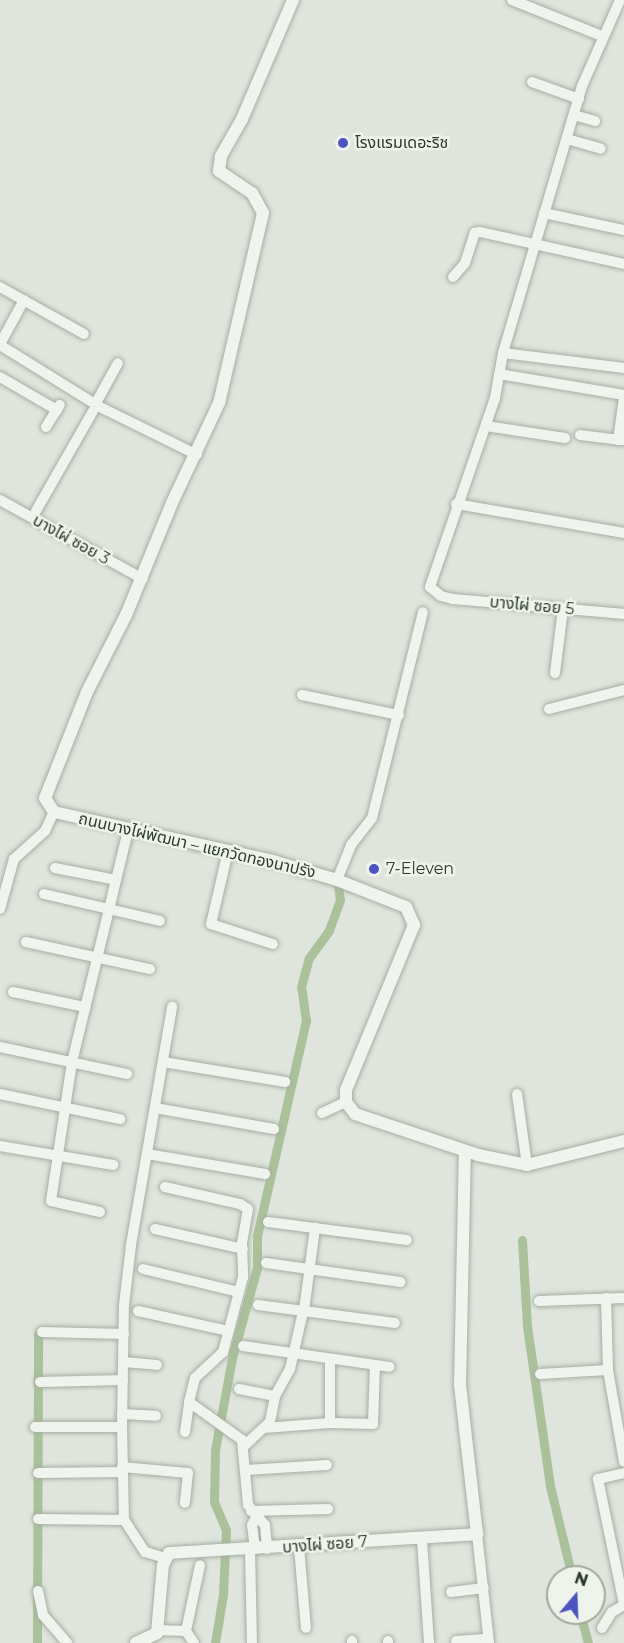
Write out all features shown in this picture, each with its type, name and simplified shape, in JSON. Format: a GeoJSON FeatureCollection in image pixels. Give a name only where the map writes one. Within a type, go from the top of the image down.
{"type":"FeatureCollection","features":[{"type":"Feature","properties":{"kind":"street"},"geometry":{"type":"LineString","coordinates":[[0,904],[14,859],[45,831],[54,812],[45,798],[48,785],[143,579],[172,503],[197,455],[219,403],[263,213],[252,193],[219,171],[221,156],[242,119],[293,0]]}},
{"type":"Feature","properties":{"kind":"street"},"geometry":{"type":"LineString","coordinates":[[512,0],[602,36]]}},
{"type":"Feature","properties":{"kind":"street"},"geometry":{"type":"LineString","coordinates":[[620,0],[602,36],[579,99],[503,353],[486,426],[456,504],[624,533]]}},
{"type":"Feature","properties":{"kind":"street"},"geometry":{"type":"LineString","coordinates":[[531,82],[579,99]]}},
{"type":"Feature","properties":{"kind":"street"},"geometry":{"type":"LineString","coordinates":[[574,115],[595,121]]}},
{"type":"Feature","properties":{"kind":"street"},"geometry":{"type":"LineString","coordinates":[[567,139],[601,149]]}},
{"type":"Feature","properties":{"kind":"street"},"geometry":{"type":"LineString","coordinates":[[544,213],[624,230]]}},
{"type":"Feature","properties":{"kind":"street"},"geometry":{"type":"LineString","coordinates":[[453,277],[465,263],[475,233],[624,264]]}},
{"type":"Feature","properties":{"kind":"street"},"geometry":{"type":"LineString","coordinates":[[0,287],[84,334]]}},
{"type":"Feature","properties":{"kind":"street"},"geometry":{"type":"LineString","coordinates":[[24,300],[0,344],[96,405],[197,455]]}},
{"type":"Feature","properties":{"kind":"street"},"geometry":{"type":"LineString","coordinates":[[503,353],[624,368]]}},
{"type":"Feature","properties":{"kind":"street"},"geometry":{"type":"LineString","coordinates":[[36,511],[118,363]]}},
{"type":"Feature","properties":{"kind":"street"},"geometry":{"type":"LineString","coordinates":[[499,374],[624,396],[621,440],[580,435]]}},
{"type":"Feature","properties":{"kind":"street"},"geometry":{"type":"LineString","coordinates":[[0,377],[58,407],[46,427]]}},
{"type":"Feature","properties":{"kind":"street"},"geometry":{"type":"LineString","coordinates":[[486,426],[565,438]]}},
{"type":"Feature","properties":{"kind":"street","name":"บางไผ่ ซอย 3"},"geometry":{"type":"LineString","coordinates":[[0,500],[143,579]]}},
{"type":"Feature","properties":{"kind":"street","name":"บางไผ่ ซอย 5"},"geometry":{"type":"LineString","coordinates":[[456,504],[430,587],[441,596],[624,614]]}},
{"type":"Feature","properties":{"kind":"street"},"geometry":{"type":"LineString","coordinates":[[555,673],[563,609]]}},
{"type":"Feature","properties":{"kind":"street"},"geometry":{"type":"LineString","coordinates":[[337,880],[351,845],[372,818],[423,612]]}},
{"type":"Feature","properties":{"kind":"street"},"geometry":{"type":"LineString","coordinates":[[549,709],[624,690]]}},
{"type":"Feature","properties":{"kind":"street"},"geometry":{"type":"LineString","coordinates":[[302,695],[399,715]]}},
{"type":"Feature","properties":{"kind":"street","name":"ถนนบางไผ่พัฒนา – แยกวัดทองนาปรัง"},"geometry":{"type":"LineString","coordinates":[[54,812],[228,851],[337,880],[406,907],[414,925],[346,1090],[346,1102]]}},
{"type":"Feature","properties":{"kind":"street"},"geometry":{"type":"LineString","coordinates":[[100,1212],[51,1201],[72,1062],[128,830]]}},
{"type":"Feature","properties":{"kind":"street"},"geometry":{"type":"LineString","coordinates":[[228,851],[211,924],[273,944]]}},
{"type":"Feature","properties":{"kind":"street"},"geometry":{"type":"LineString","coordinates":[[55,868],[116,880]]}},
{"type":"Feature","properties":{"kind":"street"},"geometry":{"type":"LineString","coordinates":[[44,894],[160,921]]}},
{"type":"Feature","properties":{"kind":"street"},"geometry":{"type":"LineString","coordinates":[[27,942],[150,969]]}},
{"type":"Feature","properties":{"kind":"street"},"geometry":{"type":"LineString","coordinates":[[13,992],[85,1007]]}},
{"type":"Feature","properties":{"kind":"street"},"geometry":{"type":"LineString","coordinates":[[136,1643],[151,1638],[159,1630],[165,1558],[145,1552],[124,1520],[122,1427],[124,1334],[131,1245],[172,1007]]}},
{"type":"Feature","properties":{"kind":"street"},"geometry":{"type":"LineString","coordinates":[[0,1047],[127,1074]]}},
{"type":"Feature","properties":{"kind":"street"},"geometry":{"type":"LineString","coordinates":[[163,1062],[285,1082]]}},
{"type":"Feature","properties":{"kind":"street"},"geometry":{"type":"LineString","coordinates":[[0,1094],[120,1119]]}},
{"type":"Feature","properties":{"kind":"street"},"geometry":{"type":"LineString","coordinates":[[517,1094],[527,1165]]}},
{"type":"Feature","properties":{"kind":"street"},"geometry":{"type":"LineString","coordinates":[[322,1113],[346,1102],[355,1114],[465,1151],[527,1165],[624,1141]]}},
{"type":"Feature","properties":{"kind":"street"},"geometry":{"type":"LineString","coordinates":[[155,1108],[274,1129]]}},
{"type":"Feature","properties":{"kind":"street"},"geometry":{"type":"LineString","coordinates":[[0,1146],[113,1165]]}},
{"type":"Feature","properties":{"kind":"street"},"geometry":{"type":"LineString","coordinates":[[456,1641],[489,1641],[460,1385],[465,1151]]}},
{"type":"Feature","properties":{"kind":"street"},"geometry":{"type":"LineString","coordinates":[[147,1154],[265,1174]]}},
{"type":"Feature","properties":{"kind":"street"},"geometry":{"type":"LineString","coordinates":[[165,1187],[245,1207],[244,1271],[239,1292],[223,1352],[192,1383],[185,1432]]}},
{"type":"Feature","properties":{"kind":"street"},"geometry":{"type":"LineString","coordinates":[[268,1222],[407,1240]]}},
{"type":"Feature","properties":{"kind":"street"},"geometry":{"type":"LineString","coordinates":[[244,1446],[270,1422],[275,1396],[294,1353],[304,1311],[315,1228]]}},
{"type":"Feature","properties":{"kind":"street"},"geometry":{"type":"LineString","coordinates":[[155,1229],[243,1249]]}},
{"type":"Feature","properties":{"kind":"street"},"geometry":{"type":"LineString","coordinates":[[266,1263],[401,1281]]}},
{"type":"Feature","properties":{"kind":"street"},"geometry":{"type":"LineString","coordinates":[[143,1269],[239,1292]]}},
{"type":"Feature","properties":{"kind":"street"},"geometry":{"type":"LineString","coordinates":[[606,1298],[608,1370],[624,1462]]}},
{"type":"Feature","properties":{"kind":"street"},"geometry":{"type":"LineString","coordinates":[[539,1301],[624,1298]]}},
{"type":"Feature","properties":{"kind":"street"},"geometry":{"type":"LineString","coordinates":[[258,1305],[395,1323]]}},
{"type":"Feature","properties":{"kind":"street"},"geometry":{"type":"LineString","coordinates":[[138,1311],[228,1331]]}},
{"type":"Feature","properties":{"kind":"street"},"geometry":{"type":"LineString","coordinates":[[42,1332],[124,1334]]}},
{"type":"Feature","properties":{"kind":"street"},"geometry":{"type":"LineString","coordinates":[[243,1346],[390,1367]]}},
{"type":"Feature","properties":{"kind":"street"},"geometry":{"type":"LineString","coordinates":[[330,1359],[330,1423]]}},
{"type":"Feature","properties":{"kind":"street"},"geometry":{"type":"LineString","coordinates":[[124,1362],[157,1365]]}},
{"type":"Feature","properties":{"kind":"street"},"geometry":{"type":"LineString","coordinates":[[264,1428],[330,1423],[373,1424],[375,1365]]}},
{"type":"Feature","properties":{"kind":"street"},"geometry":{"type":"LineString","coordinates":[[540,1374],[608,1370]]}},
{"type":"Feature","properties":{"kind":"street"},"geometry":{"type":"LineString","coordinates":[[40,1382],[123,1380]]}},
{"type":"Feature","properties":{"kind":"street"},"geometry":{"type":"LineString","coordinates":[[239,1389],[275,1396]]}},
{"type":"Feature","properties":{"kind":"street"},"geometry":{"type":"LineString","coordinates":[[189,1402],[242,1440],[254,1514],[265,1525],[257,1549],[252,1643]]}},
{"type":"Feature","properties":{"kind":"street"},"geometry":{"type":"LineString","coordinates":[[123,1413],[156,1416]]}},
{"type":"Feature","properties":{"kind":"street"},"geometry":{"type":"LineString","coordinates":[[35,1427],[122,1427]]}},
{"type":"Feature","properties":{"kind":"street"},"geometry":{"type":"LineString","coordinates":[[246,1470],[327,1465]]}},
{"type":"Feature","properties":{"kind":"street"},"geometry":{"type":"LineString","coordinates":[[38,1473],[122,1470],[188,1473],[185,1503]]}},
{"type":"Feature","properties":{"kind":"street"},"geometry":{"type":"LineString","coordinates":[[602,1628],[612,1612],[624,1603],[598,1479],[624,1473]]}},
{"type":"Feature","properties":{"kind":"street"},"geometry":{"type":"LineString","coordinates":[[254,1514],[328,1509]]}},
{"type":"Feature","properties":{"kind":"street"},"geometry":{"type":"LineString","coordinates":[[38,1519],[124,1520]]}},
{"type":"Feature","properties":{"kind":"street","name":"บางไผ่ ซอย 7"},"geometry":{"type":"LineString","coordinates":[[165,1558],[180,1551],[299,1547],[477,1534]]}},
{"type":"Feature","properties":{"kind":"street"},"geometry":{"type":"LineString","coordinates":[[422,1539],[429,1643]]}},
{"type":"Feature","properties":{"kind":"street"},"geometry":{"type":"LineString","coordinates":[[299,1547],[306,1628]]}},
{"type":"Feature","properties":{"kind":"street"},"geometry":{"type":"LineString","coordinates":[[194,1643],[186,1631],[200,1565]]}},
{"type":"Feature","properties":{"kind":"street"},"geometry":{"type":"LineString","coordinates":[[451,1592],[484,1588]]}},
{"type":"Feature","properties":{"kind":"street"},"geometry":{"type":"LineString","coordinates":[[38,1591],[43,1615],[67,1643]]}},
{"type":"Feature","properties":{"kind":"street"},"geometry":{"type":"LineString","coordinates":[[159,1630],[186,1631]]}},
{"type":"Feature","properties":{"kind":"waterway"},"geometry":{"type":"LineString","coordinates":[[215,1643],[223,1594],[226,1530],[214,1502],[215,1450],[232,1358],[257,1268],[257,1236],[306,1021],[301,987],[309,958],[329,930],[340,900],[338,886]]}},
{"type":"Feature","properties":{"kind":"waterway"},"geometry":{"type":"LineString","coordinates":[[522,1240],[527,1326],[550,1486],[569,1565]]}},
{"type":"Feature","properties":{"kind":"waterway"},"geometry":{"type":"LineString","coordinates":[[37,1643],[38,1334]]}},
{"type":"Feature","properties":{"kind":"waterway"},"geometry":{"type":"LineString","coordinates":[[583,1625],[588,1643]]}},
{"type":"Feature","properties":{"kind":"place","name":"โรงแรมเดอะริช"},"geometry":{"type":"Point","coordinates":[343,143]}},
{"type":"Feature","properties":{"kind":"place","name":"7-Eleven"},"geometry":{"type":"Point","coordinates":[374,869]}}]}
